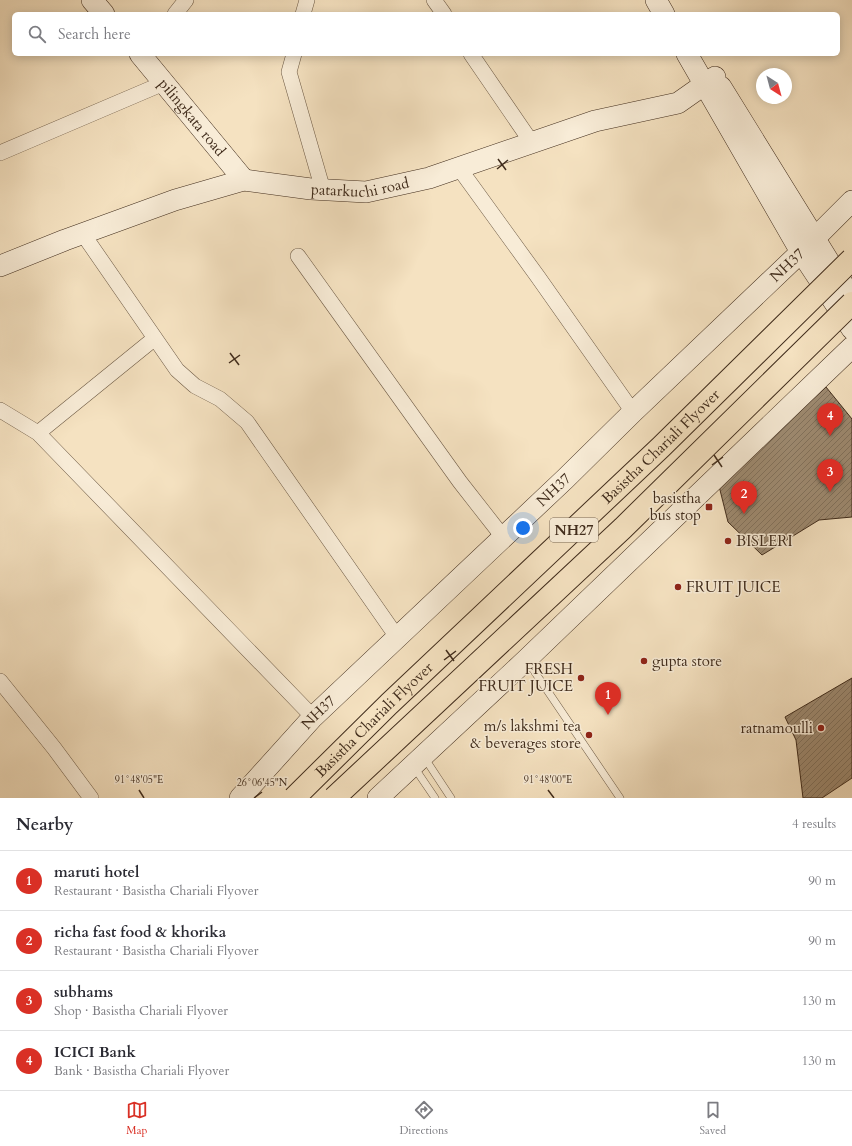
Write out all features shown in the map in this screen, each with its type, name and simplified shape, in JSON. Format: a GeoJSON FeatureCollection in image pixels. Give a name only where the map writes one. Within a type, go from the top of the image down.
{"type":"FeatureCollection","features":[{"type":"Feature","properties":{"kind":"highway","name":"Basistha Chariali Flyover"},"geometry":{"type":"LineString","coordinates":[[294,798],[394,699],[661,447],[852,259]]}},
{"type":"Feature","properties":{"kind":"highway","name":"Basistha Chariali Flyover"},"geometry":{"type":"LineString","coordinates":[[334,798],[623,528],[852,303]]}},
{"type":"Feature","properties":{"kind":"street"},"geometry":{"type":"LineString","coordinates":[[92,0],[102,12]]}},
{"type":"Feature","properties":{"kind":"street"},"geometry":{"type":"LineString","coordinates":[[177,12],[186,0]]}},
{"type":"Feature","properties":{"kind":"street"},"geometry":{"type":"LineString","coordinates":[[304,12],[307,0]]}},
{"type":"Feature","properties":{"kind":"street"},"geometry":{"type":"LineString","coordinates":[[434,0],[443,12]]}},
{"type":"Feature","properties":{"kind":"street"},"geometry":{"type":"LineString","coordinates":[[656,0],[663,12]]}},
{"type":"Feature","properties":{"kind":"street"},"geometry":{"type":"LineString","coordinates":[[671,0],[678,12]]}},
{"type":"Feature","properties":{"kind":"street","name":"pilingkata road"},"geometry":{"type":"LineString","coordinates":[[142,56],[244,180]]}},
{"type":"Feature","properties":{"kind":"street"},"geometry":{"type":"LineString","coordinates":[[294,56],[290,72],[323,190]]}},
{"type":"Feature","properties":{"kind":"street"},"geometry":{"type":"LineString","coordinates":[[472,56],[532,143]]}},
{"type":"Feature","properties":{"kind":"street"},"geometry":{"type":"LineString","coordinates":[[688,56],[710,81],[808,245],[852,329]]}},
{"type":"Feature","properties":{"kind":"street"},"geometry":{"type":"LineString","coordinates":[[703,56],[710,81]]}},
{"type":"Feature","properties":{"kind":"street","name":"patarkuchi road"},"geometry":{"type":"LineString","coordinates":[[0,266],[175,200],[244,180],[323,190],[366,192],[430,178],[595,121],[678,103],[710,81]]}},
{"type":"Feature","properties":{"kind":"street"},"geometry":{"type":"LineString","coordinates":[[0,153],[164,83]]}},
{"type":"Feature","properties":{"kind":"street"},"geometry":{"type":"LineString","coordinates":[[459,168],[633,412]]}},
{"type":"Feature","properties":{"kind":"street","name":"NH37"},"geometry":{"type":"LineString","coordinates":[[240,798],[313,717],[565,479],[852,201]]}},
{"type":"Feature","properties":{"kind":"street"},"geometry":{"type":"LineString","coordinates":[[83,234],[177,370],[195,386],[220,399],[247,422],[397,637]]}},
{"type":"Feature","properties":{"kind":"street"},"geometry":{"type":"LineString","coordinates":[[808,245],[852,299]]}},
{"type":"Feature","properties":{"kind":"street"},"geometry":{"type":"LineString","coordinates":[[298,256],[460,482],[503,537]]}},
{"type":"Feature","properties":{"kind":"street"},"geometry":{"type":"LineString","coordinates":[[38,433],[155,338]]}},
{"type":"Feature","properties":{"kind":"street"},"geometry":{"type":"LineString","coordinates":[[378,798],[526,660],[852,347]]}},
{"type":"Feature","properties":{"kind":"street"},"geometry":{"type":"LineString","coordinates":[[0,410],[38,433],[313,717]]}},
{"type":"Feature","properties":{"kind":"street"},"geometry":{"type":"LineString","coordinates":[[0,681],[54,748],[91,798]]}},
{"type":"Feature","properties":{"kind":"lane"},"geometry":{"type":"LineString","coordinates":[[526,660],[620,798]]}},
{"type":"Feature","properties":{"kind":"lane"},"geometry":{"type":"LineString","coordinates":[[418,760],[435,798]]}},
{"type":"Feature","properties":{"kind":"lane"},"geometry":{"type":"LineString","coordinates":[[418,760],[451,798]]}},
{"type":"Feature","properties":{"kind":"building"},"geometry":{"type":"Polygon","coordinates":[[[826,387],[852,419],[852,517],[819,520],[762,555],[728,522],[719,486],[826,387]]]}},
{"type":"Feature","properties":{"kind":"building","name":"ratnamoulli"},"geometry":{"type":"Polygon","coordinates":[[[852,678],[852,778],[822,798],[803,798],[796,740],[785,717],[852,678]]]}},
{"type":"Feature","properties":{"kind":"place","name":"ICICI Bank"},"geometry":{"type":"Point","coordinates":[830,436]}},
{"type":"Feature","properties":{"kind":"place","name":"subhams"},"geometry":{"type":"Point","coordinates":[830,492]}},
{"type":"Feature","properties":{"kind":"place","name":"basistha bus stop"},"geometry":{"type":"Point","coordinates":[709,507]}},
{"type":"Feature","properties":{"kind":"place","name":"richa fast food & khorika"},"geometry":{"type":"Point","coordinates":[744,514]}},
{"type":"Feature","properties":{"kind":"place","name":"BISLERI"},"geometry":{"type":"Point","coordinates":[728,541]}},
{"type":"Feature","properties":{"kind":"place","name":"FRUIT JUICE"},"geometry":{"type":"Point","coordinates":[678,587]}},
{"type":"Feature","properties":{"kind":"place","name":"gupta store"},"geometry":{"type":"Point","coordinates":[644,661]}},
{"type":"Feature","properties":{"kind":"place","name":"FRESH FRUIT JUICE"},"geometry":{"type":"Point","coordinates":[581,678]}},
{"type":"Feature","properties":{"kind":"place","name":"maruti hotel"},"geometry":{"type":"Point","coordinates":[608,715]}},
{"type":"Feature","properties":{"kind":"place","name":"ratnamoulli"},"geometry":{"type":"Point","coordinates":[821,728]}},
{"type":"Feature","properties":{"kind":"place","name":"m/s lakshmi tea & beverages store"},"geometry":{"type":"Point","coordinates":[589,735]}}]}
